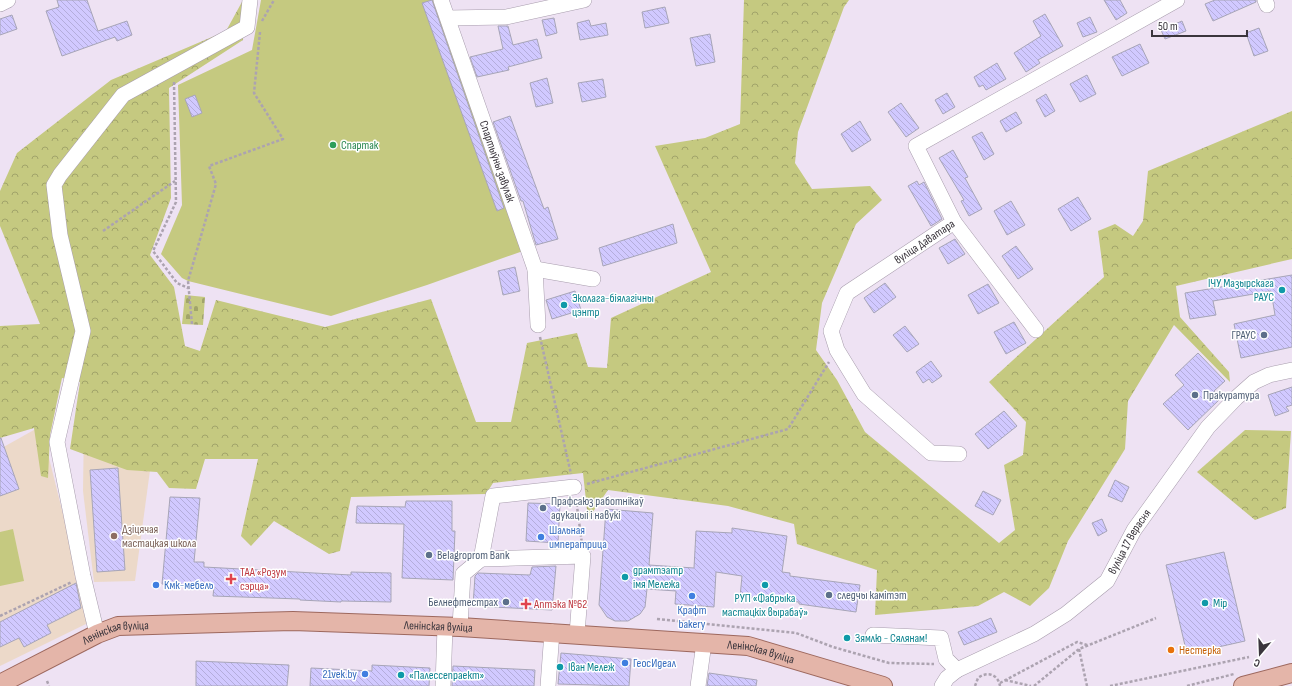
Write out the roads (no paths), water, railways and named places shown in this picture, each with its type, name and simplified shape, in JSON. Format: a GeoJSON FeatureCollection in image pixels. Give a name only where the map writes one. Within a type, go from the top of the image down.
{"type":"FeatureCollection","features":[{"type":"Feature","properties":{"kind":"main road","name":"Ленінская вуліца"},"geometry":{"type":"LineString","coordinates":[[0,684],[97,634],[118,626],[293,621],[552,632],[748,646],[883,686]]}},
{"type":"Feature","properties":{"kind":"main road"},"geometry":{"type":"LineString","coordinates":[[1240,680],[1292,672]]}},
{"type":"Feature","properties":{"kind":"street"},"geometry":{"type":"LineString","coordinates":[[0,4],[8,0]]}},
{"type":"Feature","properties":{"kind":"street"},"geometry":{"type":"LineString","coordinates":[[97,634],[83,576],[57,442],[83,332],[60,235],[54,185],[60,175],[123,95],[247,27],[250,0]]}},
{"type":"Feature","properties":{"kind":"street","name":"Спартыўны завулак"},"geometry":{"type":"LineString","coordinates":[[441,0],[534,269],[538,325]]}},
{"type":"Feature","properties":{"kind":"street"},"geometry":{"type":"LineString","coordinates":[[448,18],[506,17],[584,0]]}},
{"type":"Feature","properties":{"kind":"street","name":"вуліца Даватара"},"geometry":{"type":"LineString","coordinates":[[959,454],[931,453],[864,394],[837,350],[831,331],[847,293],[954,222],[916,146],[1177,0]]}},
{"type":"Feature","properties":{"kind":"street"},"geometry":{"type":"LineString","coordinates":[[954,222],[1036,330]]}},
{"type":"Feature","properties":{"kind":"street"},"geometry":{"type":"LineString","coordinates":[[534,269],[593,280]]}},
{"type":"Feature","properties":{"kind":"street","name":"вуліца 17 Верасня"},"geometry":{"type":"LineString","coordinates":[[949,678],[1034,634],[1066,614],[1107,581],[1134,530],[1208,427],[1254,382],[1269,375],[1292,370]]}},
{"type":"Feature","properties":{"kind":"street"},"geometry":{"type":"LineString","coordinates":[[481,559],[493,496],[574,487]]}},
{"type":"Feature","properties":{"kind":"street"},"geometry":{"type":"LineString","coordinates":[[443,686],[452,627],[463,574],[481,559],[583,556],[577,634]]}},
{"type":"Feature","properties":{"kind":"street"},"geometry":{"type":"LineString","coordinates":[[548,686],[552,632]]}},
{"type":"Feature","properties":{"kind":"street"},"geometry":{"type":"LineString","coordinates":[[873,635],[941,638],[949,678]]}},
{"type":"Feature","properties":{"kind":"street"},"geometry":{"type":"LineString","coordinates":[[698,686],[704,643]]}},
{"type":"Feature","properties":{"kind":"place","name":"Спартак"},"geometry":{"type":"Point","coordinates":[333,145]}},
{"type":"Feature","properties":{"kind":"place","name":"ІЧУ Мазырскага РАУС"},"geometry":{"type":"Point","coordinates":[1282,290]}},
{"type":"Feature","properties":{"kind":"place","name":"Эколага-біялагічны цэнтр"},"geometry":{"type":"Point","coordinates":[564,305]}},
{"type":"Feature","properties":{"kind":"place","name":"ГРАУС"},"geometry":{"type":"Point","coordinates":[1264,335]}},
{"type":"Feature","properties":{"kind":"place","name":"Пракуратура"},"geometry":{"type":"Point","coordinates":[1195,395]}},
{"type":"Feature","properties":{"kind":"place","name":"Прафсаюз работнікаў адукацыі і навукі"},"geometry":{"type":"Point","coordinates":[543,508]}},
{"type":"Feature","properties":{"kind":"place","name":"Дзіцячая мастацкая школа"},"geometry":{"type":"Point","coordinates":[114,536]}},
{"type":"Feature","properties":{"kind":"place","name":"Шальная императрица"},"geometry":{"type":"Point","coordinates":[541,537]}},
{"type":"Feature","properties":{"kind":"place","name":"Belagroprom Bank"},"geometry":{"type":"Point","coordinates":[429,555]}},
{"type":"Feature","properties":{"kind":"place","name":"драмтэатр імя Мележа"},"geometry":{"type":"Point","coordinates":[625,577]}},
{"type":"Feature","properties":{"kind":"place","name":"ТАА «Розум сэрца»"},"geometry":{"type":"Point","coordinates":[231,579]}},
{"type":"Feature","properties":{"kind":"place","name":"Кмк-мебель"},"geometry":{"type":"Point","coordinates":[156,585]}},
{"type":"Feature","properties":{"kind":"place","name":"РУП «Фабрыка мастацкіх вырабаў»"},"geometry":{"type":"Point","coordinates":[765,585]}},
{"type":"Feature","properties":{"kind":"place","name":"следчы камітэт"},"geometry":{"type":"Point","coordinates":[829,595]}},
{"type":"Feature","properties":{"kind":"place","name":"Крафт bakery"},"geometry":{"type":"Point","coordinates":[692,596]}},
{"type":"Feature","properties":{"kind":"place","name":"Белнефтестрах"},"geometry":{"type":"Point","coordinates":[506,602]}},
{"type":"Feature","properties":{"kind":"place","name":"Мір"},"geometry":{"type":"Point","coordinates":[1205,603]}},
{"type":"Feature","properties":{"kind":"place","name":"Аптэка №62"},"geometry":{"type":"Point","coordinates":[526,604]}},
{"type":"Feature","properties":{"kind":"place","name":"Зямлю - Сялянам!"},"geometry":{"type":"Point","coordinates":[847,638]}},
{"type":"Feature","properties":{"kind":"place","name":"Нестерка"},"geometry":{"type":"Point","coordinates":[1171,650]}},
{"type":"Feature","properties":{"kind":"place","name":"ГеосИдеал"},"geometry":{"type":"Point","coordinates":[625,663]}},
{"type":"Feature","properties":{"kind":"place","name":"Іван Мележ"},"geometry":{"type":"Point","coordinates":[560,667]}},
{"type":"Feature","properties":{"kind":"place","name":"21vek.by"},"geometry":{"type":"Point","coordinates":[365,674]}},
{"type":"Feature","properties":{"kind":"place","name":"«Палессепраект»"},"geometry":{"type":"Point","coordinates":[401,675]}}]}
